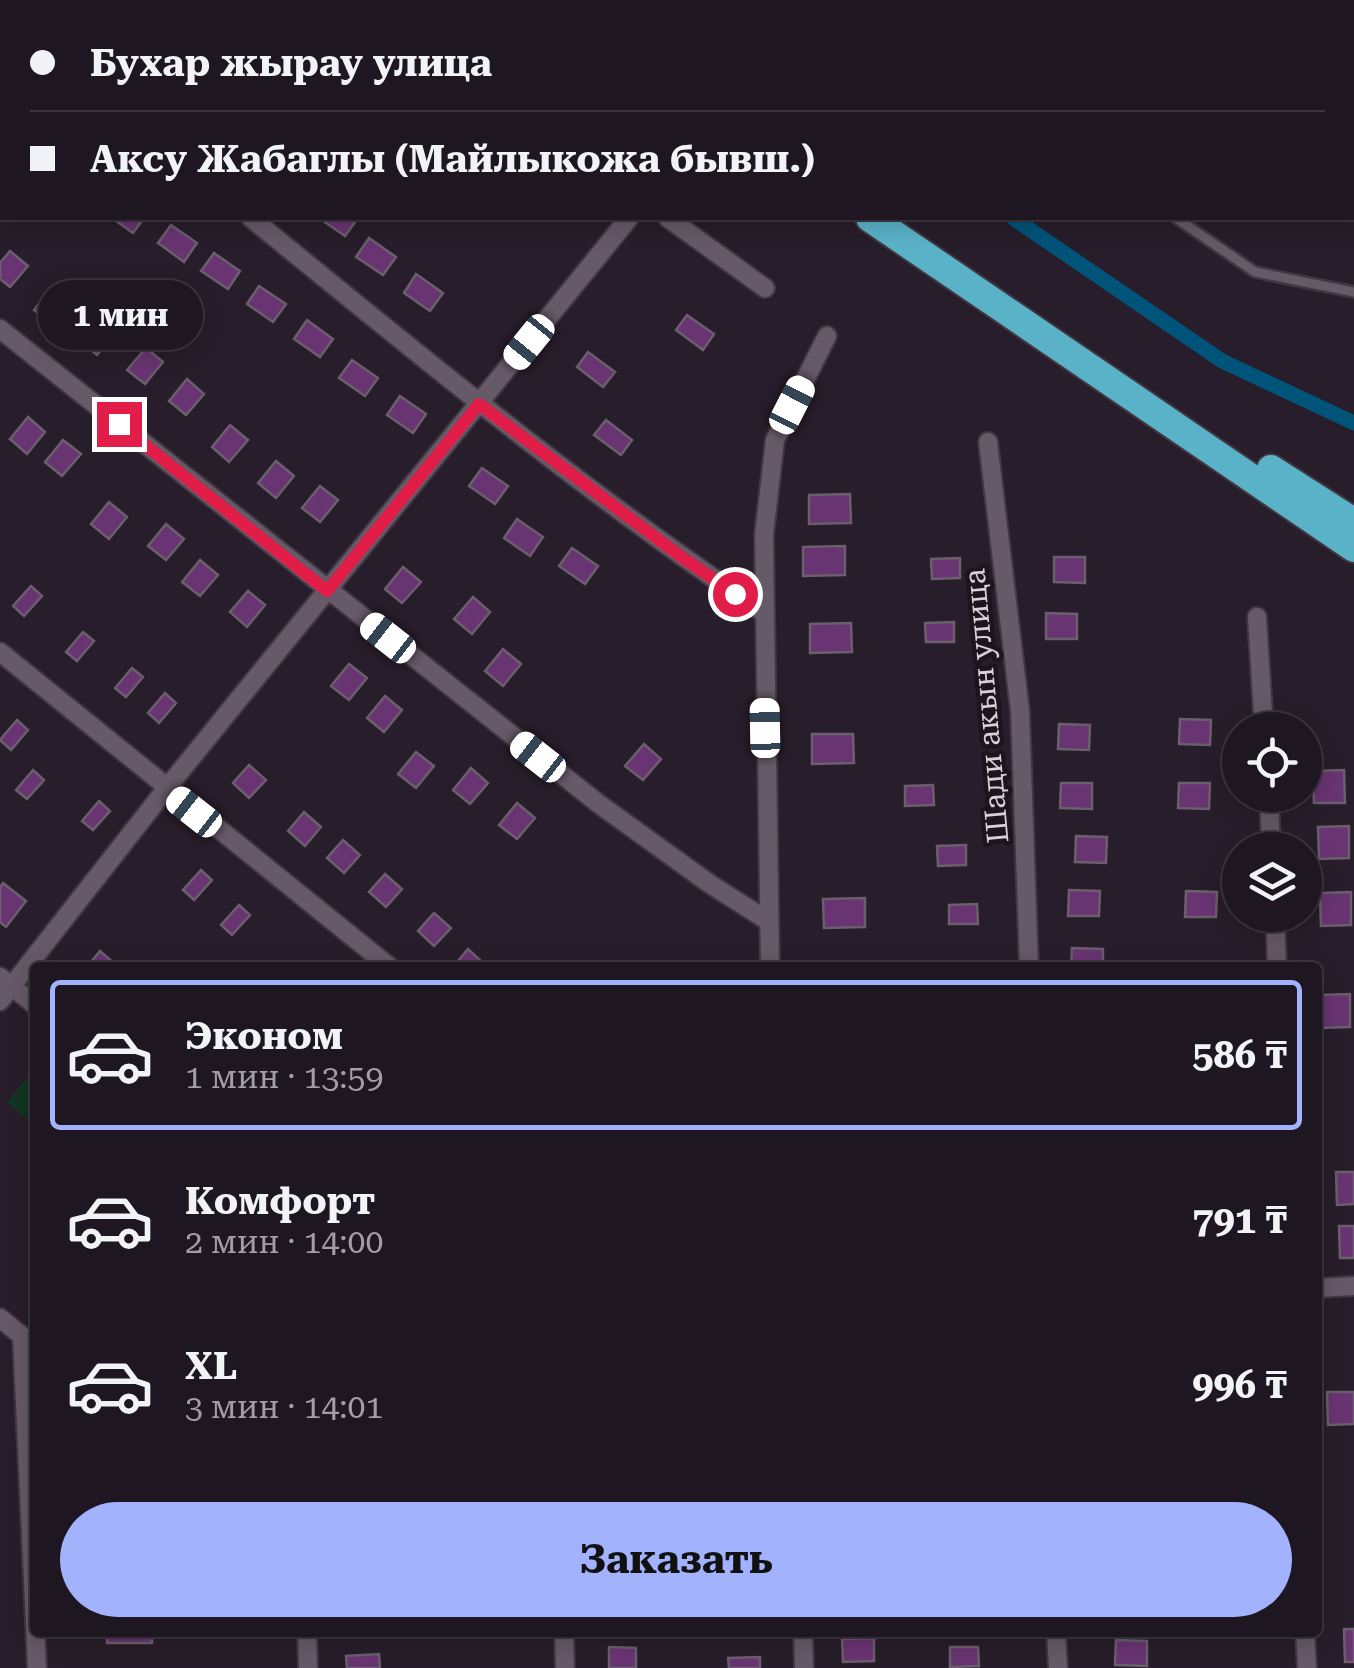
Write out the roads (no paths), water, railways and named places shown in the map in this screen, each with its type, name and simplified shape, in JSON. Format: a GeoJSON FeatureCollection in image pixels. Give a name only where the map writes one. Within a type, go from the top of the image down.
{"type":"FeatureCollection","features":[{"type":"Feature","properties":{"kind":"highway"},"geometry":{"type":"LineString","coordinates":[[873,220],[1354,548]]}},
{"type":"Feature","properties":{"kind":"highway"},"geometry":{"type":"LineString","coordinates":[[907,220],[1354,522]]}},
{"type":"Feature","properties":{"kind":"street"},"geometry":{"type":"LineString","coordinates":[[253,220],[479,404],[680,556],[763,612]]}},
{"type":"Feature","properties":{"kind":"street"},"geometry":{"type":"LineString","coordinates":[[30,1002],[4,989],[627,220]]}},
{"type":"Feature","properties":{"kind":"street"},"geometry":{"type":"LineString","coordinates":[[671,220],[765,288]]}},
{"type":"Feature","properties":{"kind":"street"},"geometry":{"type":"LineString","coordinates":[[0,329],[599,804],[710,884],[768,920]]}},
{"type":"Feature","properties":{"kind":"street"},"geometry":{"type":"LineString","coordinates":[[770,962],[764,535],[774,440],[826,336]]}},
{"type":"Feature","properties":{"kind":"street","name":"Шади акын улица"},"geometry":{"type":"LineString","coordinates":[[988,442],[1020,711],[1029,962]]}},
{"type":"Feature","properties":{"kind":"street"},"geometry":{"type":"LineString","coordinates":[[1257,617],[1263,712]]}},
{"type":"Feature","properties":{"kind":"street"},"geometry":{"type":"LineString","coordinates":[[0,652],[383,962]]}},
{"type":"Feature","properties":{"kind":"street"},"geometry":{"type":"LineString","coordinates":[[1275,932],[1277,962]]}},
{"type":"Feature","properties":{"kind":"street"},"geometry":{"type":"LineString","coordinates":[[1322,1288],[1354,1286]]}},
{"type":"Feature","properties":{"kind":"street"},"geometry":{"type":"LineString","coordinates":[[0,1318],[22,1336],[30,1513]]}},
{"type":"Feature","properties":{"kind":"street"},"geometry":{"type":"LineString","coordinates":[[36,1637],[37,1668]]}},
{"type":"Feature","properties":{"kind":"street"},"geometry":{"type":"LineString","coordinates":[[307,1637],[308,1668]]}},
{"type":"Feature","properties":{"kind":"street"},"geometry":{"type":"LineString","coordinates":[[564,1637],[565,1668]]}},
{"type":"Feature","properties":{"kind":"street"},"geometry":{"type":"LineString","coordinates":[[802,1637],[804,1668]]}},
{"type":"Feature","properties":{"kind":"street"},"geometry":{"type":"LineString","coordinates":[[1056,1637],[1058,1668]]}},
{"type":"Feature","properties":{"kind":"street"},"geometry":{"type":"LineString","coordinates":[[1305,1637],[1307,1668]]}},
{"type":"Feature","properties":{"kind":"lane"},"geometry":{"type":"LineString","coordinates":[[1179,220],[1255,272],[1354,292]]}},
{"type":"Feature","properties":{"kind":"waterway"},"geometry":{"type":"LineString","coordinates":[[1016,220],[1222,361],[1354,423]]}}]}
